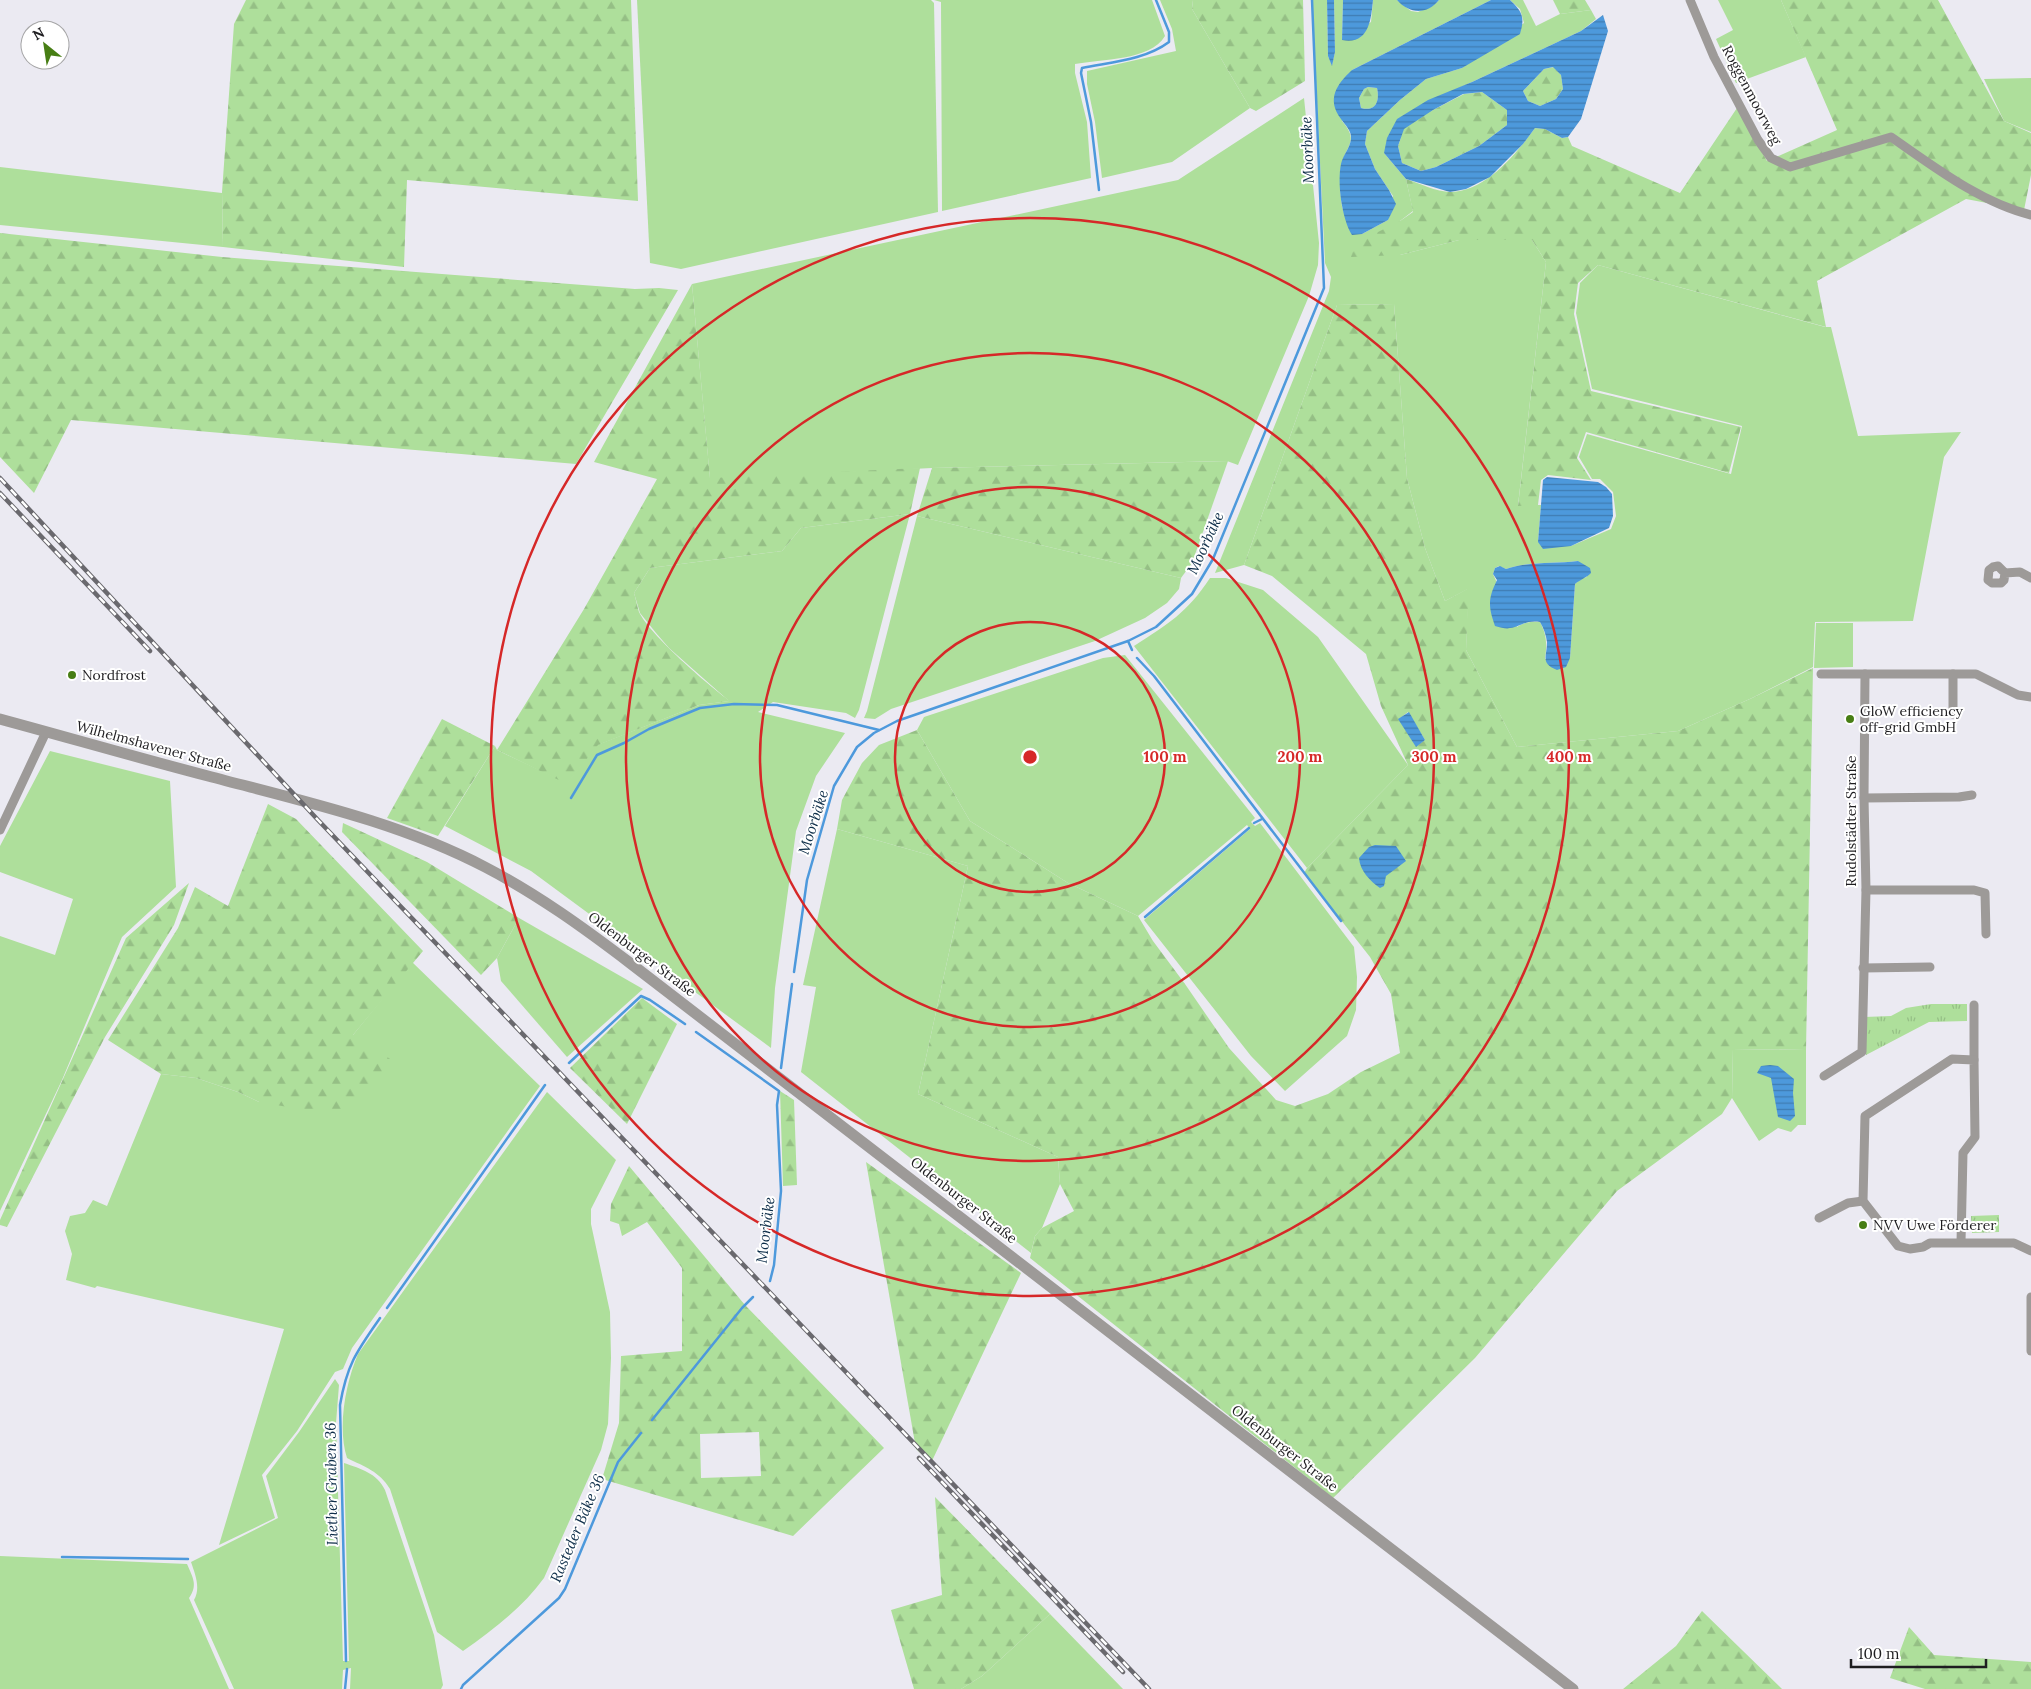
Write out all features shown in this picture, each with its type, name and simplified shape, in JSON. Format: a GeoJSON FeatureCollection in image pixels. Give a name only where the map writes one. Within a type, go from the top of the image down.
{"type":"FeatureCollection","features":[{"type":"Feature","properties":{"kind":"street","name":"Roggenmoorweg"},"geometry":{"type":"LineString","coordinates":[[1690,0],[1714,57],[1758,140],[1771,158],[1790,167],[1891,137],[1960,184],[2019,212],[2031,215]]}},
{"type":"Feature","properties":{"kind":"street"},"geometry":{"type":"LineString","coordinates":[[2005,572],[2020,572],[2031,578]]}},
{"type":"Feature","properties":{"kind":"street"},"geometry":{"type":"LineString","coordinates":[[1821,674],[1976,674],[2018,695],[2031,697]]}},
{"type":"Feature","properties":{"kind":"street","name":"Rudolstädter Straße"},"geometry":{"type":"LineString","coordinates":[[1824,1076],[1862,1052],[1866,890],[1864,798],[1866,674]]}},
{"type":"Feature","properties":{"kind":"street"},"geometry":{"type":"LineString","coordinates":[[1953,674],[1953,714]]}},
{"type":"Feature","properties":{"kind":"street","name":"Wilhelmshavener Straße"},"geometry":{"type":"LineString","coordinates":[[0,720],[300,800]]}},
{"type":"Feature","properties":{"kind":"street"},"geometry":{"type":"LineString","coordinates":[[0,830],[46,732]]}},
{"type":"Feature","properties":{"kind":"street"},"geometry":{"type":"LineString","coordinates":[[1864,798],[1959,797],[1972,794]]}},
{"type":"Feature","properties":{"kind":"street","name":"Oldenburger Straße"},"geometry":{"type":"LineString","coordinates":[[300,800],[387,826],[463,857],[520,886],[578,924],[874,1149],[1573,1689]]}},
{"type":"Feature","properties":{"kind":"street"},"geometry":{"type":"LineString","coordinates":[[1866,890],[1974,890],[1985,893],[1986,934]]}},
{"type":"Feature","properties":{"kind":"street"},"geometry":{"type":"LineString","coordinates":[[1863,968],[1930,967]]}},
{"type":"Feature","properties":{"kind":"street"},"geometry":{"type":"LineString","coordinates":[[1961,1242],[1963,1153],[1975,1137],[1974,1005]]}},
{"type":"Feature","properties":{"kind":"street"},"geometry":{"type":"LineString","coordinates":[[1974,1060],[1952,1059],[1865,1116],[1863,1201],[1894,1242],[1902,1248],[1923,1247],[1930,1243],[2014,1243],[2031,1251]]}},
{"type":"Feature","properties":{"kind":"street"},"geometry":{"type":"LineString","coordinates":[[1819,1218],[1848,1203],[1863,1201]]}},
{"type":"Feature","properties":{"kind":"street"},"geometry":{"type":"LineString","coordinates":[[2031,1297],[2031,1351]]}},
{"type":"Feature","properties":{"kind":"green space"},"geometry":{"type":"Polygon","coordinates":[[[246,0],[631,0],[638,201],[407,180],[404,267],[223,247],[222,192],[234,24],[246,0]]]}},
{"type":"Feature","properties":{"kind":"green space"},"geometry":{"type":"Polygon","coordinates":[[[637,0],[931,0],[934,3],[938,212],[681,269],[650,263],[637,0]]]}},
{"type":"Feature","properties":{"kind":"green space"},"geometry":{"type":"Polygon","coordinates":[[[934,0],[1152,0],[1165,36],[1158,44],[1137,55],[1075,64],[1075,73],[1087,122],[1091,178],[942,211],[941,2],[934,0]]]}},
{"type":"Feature","properties":{"kind":"green space"},"geometry":{"type":"Polygon","coordinates":[[[1160,0],[1193,0],[1192,9],[1250,108],[1172,162],[1102,178],[1095,122],[1087,84],[1087,71],[1176,51],[1172,29],[1160,0]]]}},
{"type":"Feature","properties":{"kind":"green space"},"geometry":{"type":"Polygon","coordinates":[[[1193,0],[1303,0],[1305,81],[1256,111],[1250,108],[1192,9],[1193,0]]]}},
{"type":"Feature","properties":{"kind":"green space"},"geometry":{"type":"Polygon","coordinates":[[[1312,0],[1327,0],[1328,56],[1332,65],[1335,52],[1334,0],[1343,0],[1342,40],[1371,22],[1373,0],[1397,0],[1411,11],[1418,12],[1439,0],[1491,0],[1352,70],[1342,121],[1351,138],[1341,167],[1340,179],[1344,213],[1362,234],[1388,220],[1393,196],[1375,169],[1365,144],[1367,131],[1426,79],[1462,68],[1524,23],[1520,9],[1510,0],[1523,0],[1536,26],[1560,14],[1591,10],[1596,19],[1581,31],[1457,89],[1384,153],[1406,179],[1413,211],[1400,221],[1400,255],[1459,240],[1532,240],[1546,262],[1518,505],[1541,505],[1538,542],[1571,546],[1611,529],[1616,516],[1613,492],[1600,479],[1592,479],[1579,457],[1587,434],[1731,474],[1742,426],[1592,389],[1576,313],[1580,283],[1598,265],[1825,327],[1831,327],[1858,436],[1961,432],[1944,457],[1913,621],[1815,622],[1813,667],[1752,698],[1678,731],[1517,747],[1466,650],[1468,589],[1445,601],[1425,548],[1407,478],[1394,304],[1337,305],[1244,565],[1215,573],[1329,291],[1331,277],[1325,263],[1312,0]],[[1578,561],[1515,566],[1506,569],[1499,566],[1495,568],[1493,574],[1517,627],[1528,622],[1540,622],[1546,640],[1545,659],[1570,658],[1575,584],[1582,578],[1587,577],[1578,561]]]}},
{"type":"Feature","properties":{"kind":"green space"},"geometry":{"type":"Polygon","coordinates":[[[1553,0],[1585,0],[1591,10],[1560,14],[1553,0]]]}},
{"type":"Feature","properties":{"kind":"green space"},"geometry":{"type":"Polygon","coordinates":[[[1718,0],[1781,0],[1806,57],[1736,83],[1716,39],[1733,30],[1718,0]]]}},
{"type":"Feature","properties":{"kind":"green space"},"geometry":{"type":"Polygon","coordinates":[[[1781,0],[1938,0],[2004,121],[2031,133],[2031,175],[2024,210],[1966,199],[1817,281],[1826,327],[1598,265],[1578,283],[1574,314],[1591,391],[1741,427],[1729,473],[1586,432],[1577,458],[1591,480],[1548,475],[1541,480],[1538,505],[1518,506],[1546,262],[1532,240],[1459,240],[1400,255],[1351,257],[1354,244],[1400,221],[1413,212],[1406,179],[1445,192],[1464,190],[1488,178],[1499,169],[1519,149],[1535,128],[1545,129],[1562,138],[1568,137],[1572,146],[1680,193],[1737,108],[1767,161],[1837,130],[1781,0]]]}},
{"type":"Feature","properties":{"kind":"green space"},"geometry":{"type":"Polygon","coordinates":[[[1554,67],[1561,75],[1563,89],[1556,99],[1540,106],[1528,101],[1523,91],[1544,69],[1554,67]]]}},
{"type":"Feature","properties":{"kind":"green space"},"geometry":{"type":"Polygon","coordinates":[[[2031,78],[2031,132],[2004,121],[1984,79],[2031,78]]]}},
{"type":"Feature","properties":{"kind":"green space"},"geometry":{"type":"Polygon","coordinates":[[[1368,87],[1377,88],[1378,97],[1376,104],[1370,108],[1361,108],[1359,98],[1364,89],[1368,87]]]}},
{"type":"Feature","properties":{"kind":"green space"},"geometry":{"type":"Polygon","coordinates":[[[1482,92],[1507,110],[1507,125],[1479,146],[1436,167],[1421,171],[1402,163],[1398,146],[1404,129],[1433,110],[1464,94],[1482,92]]]}},
{"type":"Feature","properties":{"kind":"green space"},"geometry":{"type":"Polygon","coordinates":[[[1304,98],[1319,243],[1318,265],[1309,296],[1238,465],[1227,461],[932,468],[710,479],[692,284],[1178,180],[1304,98]]]}},
{"type":"Feature","properties":{"kind":"green space"},"geometry":{"type":"Polygon","coordinates":[[[0,167],[222,193],[223,247],[0,225],[0,167]]]}},
{"type":"Feature","properties":{"kind":"green space"},"geometry":{"type":"Polygon","coordinates":[[[0,233],[222,257],[635,289],[659,288],[678,290],[576,464],[71,420],[34,493],[0,457],[0,233]]]}},
{"type":"Feature","properties":{"kind":"green space"},"geometry":{"type":"Polygon","coordinates":[[[692,284],[710,478],[920,468],[910,514],[801,528],[782,551],[650,568],[634,593],[639,612],[645,622],[694,672],[730,701],[699,705],[598,745],[567,784],[497,750],[584,609],[657,479],[594,462],[692,284]]]}},
{"type":"Feature","properties":{"kind":"green space"},"geometry":{"type":"Polygon","coordinates":[[[1394,304],[1407,478],[1425,548],[1445,601],[1469,588],[1466,650],[1517,747],[1678,731],[1813,668],[1806,1050],[1733,1049],[1732,1098],[1722,1114],[1617,1191],[1475,1358],[1333,1498],[1030,1258],[1035,1236],[1042,1228],[1074,1211],[1060,1184],[1058,1157],[918,1094],[968,866],[837,829],[842,800],[862,763],[879,745],[917,730],[970,821],[1068,883],[1138,916],[1153,941],[1229,1048],[1276,1100],[1295,1106],[1328,1094],[1361,1072],[1400,1053],[1391,994],[1370,957],[1304,873],[1408,765],[1381,706],[1366,654],[1272,576],[1244,565],[1337,305],[1394,304]],[[1408,712],[1399,719],[1416,746],[1425,740],[1408,712]]]}},
{"type":"Feature","properties":{"kind":"green space"},"geometry":{"type":"Polygon","coordinates":[[[1228,461],[1192,563],[1181,578],[917,516],[932,468],[1228,461]]]}},
{"type":"Feature","properties":{"kind":"green space"},"geometry":{"type":"Polygon","coordinates":[[[910,514],[859,710],[855,718],[846,713],[773,702],[758,712],[845,733],[816,776],[796,831],[775,988],[771,1048],[531,871],[445,826],[495,746],[497,750],[567,783],[597,745],[699,705],[729,701],[669,648],[640,613],[634,593],[650,568],[782,551],[801,528],[910,514]]]}},
{"type":"Feature","properties":{"kind":"green space"},"geometry":{"type":"Polygon","coordinates":[[[917,516],[1181,578],[1179,589],[1167,603],[1145,618],[1095,641],[891,709],[875,719],[864,718],[917,516]]]}},
{"type":"Feature","properties":{"kind":"green space"},"geometry":{"type":"Polygon","coordinates":[[[1210,578],[1226,578],[1263,590],[1318,637],[1408,765],[1307,868],[1134,646],[1185,609],[1210,578]]]}},
{"type":"Feature","properties":{"kind":"green space"},"geometry":{"type":"Polygon","coordinates":[[[1816,623],[1853,623],[1853,667],[1814,668],[1816,623]]]}},
{"type":"Feature","properties":{"kind":"green space"},"geometry":{"type":"Polygon","coordinates":[[[1125,655],[1255,818],[1251,822],[1255,826],[1260,823],[1354,947],[1357,977],[1356,1010],[1347,1036],[1285,1091],[1251,1056],[1144,920],[1250,829],[1247,825],[1138,916],[1068,883],[970,821],[917,730],[924,717],[1103,658],[1125,655]]]}},
{"type":"Feature","properties":{"kind":"green space"},"geometry":{"type":"Polygon","coordinates":[[[442,719],[495,746],[438,836],[387,818],[442,719]]]}},
{"type":"Feature","properties":{"kind":"green space"},"geometry":{"type":"Polygon","coordinates":[[[50,751],[170,781],[176,887],[122,937],[62,1080],[0,1211],[0,936],[55,955],[73,899],[0,872],[0,846],[50,751]]]}},
{"type":"Feature","properties":{"kind":"green space"},"geometry":{"type":"Polygon","coordinates":[[[268,804],[296,819],[423,951],[353,1035],[398,1064],[350,1110],[328,1114],[259,1102],[238,1092],[196,1078],[161,1074],[108,1040],[178,928],[195,887],[228,906],[268,804]]]}},
{"type":"Feature","properties":{"kind":"green space"},"geometry":{"type":"Polygon","coordinates":[[[343,823],[427,862],[519,918],[497,958],[481,975],[342,832],[343,823]]]}},
{"type":"Feature","properties":{"kind":"green space"},"geometry":{"type":"Polygon","coordinates":[[[837,829],[968,866],[918,1094],[1058,1157],[1060,1184],[1042,1228],[1035,1236],[1031,1253],[801,1072],[816,987],[803,985],[837,829]]]}},
{"type":"Feature","properties":{"kind":"green space"},"geometry":{"type":"Polygon","coordinates":[[[189,883],[174,925],[105,1037],[7,1227],[0,1225],[0,1220],[126,938],[189,883]]]}},
{"type":"Feature","properties":{"kind":"green space"},"geometry":{"type":"Polygon","coordinates":[[[519,918],[643,989],[567,1057],[501,981],[497,958],[519,918]]]}},
{"type":"Feature","properties":{"kind":"green space"},"geometry":{"type":"Polygon","coordinates":[[[412,962],[540,1086],[352,1348],[343,1369],[335,1372],[297,1431],[262,1475],[275,1518],[219,1545],[284,1329],[66,1280],[72,1254],[65,1231],[70,1216],[85,1213],[93,1200],[107,1206],[161,1074],[196,1078],[238,1092],[259,1102],[353,1035],[412,962]]]}},
{"type":"Feature","properties":{"kind":"green space"},"geometry":{"type":"Polygon","coordinates":[[[642,998],[677,1024],[627,1124],[570,1068],[642,998]]]}},
{"type":"Feature","properties":{"kind":"green space"},"geometry":{"type":"Polygon","coordinates":[[[1931,1004],[1967,1004],[1967,1021],[1929,1022],[1866,1055],[1864,1017],[1891,1016],[1906,1008],[1931,1004]]]}},
{"type":"Feature","properties":{"kind":"green space"},"geometry":{"type":"Polygon","coordinates":[[[1733,1049],[1806,1050],[1806,1125],[1798,1125],[1791,1132],[1778,1128],[1759,1141],[1732,1098],[1733,1049]]]}},
{"type":"Feature","properties":{"kind":"green space"},"geometry":{"type":"Polygon","coordinates":[[[780,1091],[794,1100],[797,1185],[783,1186],[780,1091]]]}},
{"type":"Feature","properties":{"kind":"green space"},"geometry":{"type":"Polygon","coordinates":[[[547,1092],[616,1160],[591,1209],[591,1224],[610,1312],[611,1358],[608,1424],[601,1450],[544,1578],[527,1599],[507,1618],[463,1651],[437,1632],[390,1489],[376,1474],[347,1458],[343,1433],[344,1405],[358,1354],[547,1092]]]}},
{"type":"Feature","properties":{"kind":"green space"},"geometry":{"type":"Polygon","coordinates":[[[866,1162],[1021,1273],[931,1463],[916,1449],[866,1162]]]}},
{"type":"Feature","properties":{"kind":"green space"},"geometry":{"type":"Polygon","coordinates":[[[629,1166],[745,1305],[884,1448],[793,1536],[602,1479],[619,1423],[621,1356],[682,1351],[682,1268],[647,1222],[622,1236],[619,1224],[610,1221],[611,1204],[629,1166]],[[759,1432],[700,1434],[701,1478],[761,1476],[759,1432]]]}},
{"type":"Feature","properties":{"kind":"green space"},"geometry":{"type":"Polygon","coordinates":[[[1999,1215],[1999,1232],[1972,1233],[1971,1216],[1999,1215]]]}},
{"type":"Feature","properties":{"kind":"green space"},"geometry":{"type":"Polygon","coordinates":[[[335,1379],[339,1385],[336,1423],[343,1661],[349,1661],[344,1463],[378,1479],[385,1490],[434,1635],[443,1685],[441,1689],[350,1689],[351,1668],[343,1670],[342,1689],[234,1689],[194,1600],[197,1586],[191,1562],[278,1518],[266,1476],[335,1379]]]}},
{"type":"Feature","properties":{"kind":"green space"},"geometry":{"type":"Polygon","coordinates":[[[935,1497],[1050,1614],[982,1676],[961,1689],[914,1689],[891,1610],[942,1595],[935,1497]]]}},
{"type":"Feature","properties":{"kind":"green space"},"geometry":{"type":"Polygon","coordinates":[[[0,1556],[187,1564],[193,1577],[194,1585],[189,1598],[229,1689],[0,1689],[0,1556]]]}},
{"type":"Feature","properties":{"kind":"green space"},"geometry":{"type":"Polygon","coordinates":[[[1702,1611],[1782,1689],[1623,1689],[1676,1646],[1702,1611]]]}},
{"type":"Feature","properties":{"kind":"green space"},"geometry":{"type":"Polygon","coordinates":[[[1050,1614],[1123,1689],[961,1689],[982,1676],[1050,1614]]]}},
{"type":"Feature","properties":{"kind":"green space"},"geometry":{"type":"Polygon","coordinates":[[[1909,1627],[1934,1655],[2031,1662],[2031,1689],[1925,1689],[1890,1678],[1909,1627]]]}},
{"type":"Feature","properties":{"kind":"water"},"geometry":{"type":"Polygon","coordinates":[[[1327,0],[1334,0],[1335,52],[1332,66],[1328,56],[1327,0]]]}},
{"type":"Feature","properties":{"kind":"water"},"geometry":{"type":"Polygon","coordinates":[[[1343,0],[1373,0],[1367,29],[1358,39],[1351,41],[1342,40],[1343,0]]]}},
{"type":"Feature","properties":{"kind":"water"},"geometry":{"type":"Polygon","coordinates":[[[1397,0],[1439,0],[1429,8],[1418,11],[1407,8],[1397,0]]]}},
{"type":"Feature","properties":{"kind":"water"},"geometry":{"type":"Polygon","coordinates":[[[1491,0],[1510,0],[1518,8],[1522,16],[1520,34],[1462,68],[1426,79],[1367,131],[1365,144],[1375,169],[1396,204],[1388,220],[1362,234],[1352,235],[1343,211],[1340,181],[1341,164],[1351,136],[1337,112],[1334,98],[1338,86],[1352,70],[1491,0]],[[1368,87],[1364,89],[1359,98],[1361,108],[1370,108],[1376,104],[1378,97],[1377,88],[1368,87]]]}},
{"type":"Feature","properties":{"kind":"water"},"geometry":{"type":"Polygon","coordinates":[[[1603,15],[1608,31],[1581,119],[1568,137],[1562,138],[1545,129],[1535,128],[1523,144],[1490,177],[1466,189],[1450,192],[1406,179],[1384,153],[1387,138],[1397,119],[1428,100],[1472,82],[1581,31],[1603,15]],[[1553,67],[1544,69],[1523,91],[1528,101],[1540,106],[1556,99],[1563,89],[1561,75],[1553,67]],[[1482,92],[1463,94],[1433,110],[1404,129],[1398,146],[1402,163],[1421,171],[1436,167],[1479,146],[1507,125],[1507,110],[1482,92]]]}},
{"type":"Feature","properties":{"kind":"water"},"geometry":{"type":"Polygon","coordinates":[[[1547,477],[1598,482],[1606,487],[1612,494],[1613,516],[1609,528],[1571,546],[1543,549],[1538,542],[1543,480],[1547,477]]]}},
{"type":"Feature","properties":{"kind":"water"},"geometry":{"type":"Polygon","coordinates":[[[1578,561],[1590,568],[1591,573],[1575,584],[1570,658],[1566,667],[1557,670],[1546,662],[1547,642],[1540,622],[1527,622],[1509,628],[1495,626],[1490,608],[1492,592],[1497,580],[1493,574],[1495,568],[1500,566],[1506,569],[1533,564],[1578,561]]]}},
{"type":"Feature","properties":{"kind":"water"},"geometry":{"type":"Polygon","coordinates":[[[1409,712],[1425,740],[1416,747],[1398,719],[1409,712]]]}},
{"type":"Feature","properties":{"kind":"water"},"geometry":{"type":"Polygon","coordinates":[[[1375,845],[1396,846],[1406,861],[1386,876],[1384,886],[1380,888],[1366,875],[1361,867],[1359,858],[1369,847],[1375,845]]]}},
{"type":"Feature","properties":{"kind":"water"},"geometry":{"type":"Polygon","coordinates":[[[1761,1066],[1778,1066],[1794,1079],[1795,1116],[1790,1121],[1778,1117],[1771,1078],[1757,1073],[1761,1066]]]}},
{"type":"Feature","properties":{"kind":"waterway"},"geometry":{"type":"LineString","coordinates":[[1099,190],[1091,122],[1081,73],[1082,68],[1139,57],[1169,42],[1169,32],[1156,0]]}},
{"type":"Feature","properties":{"kind":"waterway","name":"Moorbäke"},"geometry":{"type":"LineString","coordinates":[[794,972],[807,880],[834,786],[857,747],[874,733],[897,721],[1128,641],[1156,627],[1192,594],[1213,559],[1324,288],[1312,0]]}},
{"type":"Feature","properties":{"kind":"waterway"},"geometry":{"type":"LineString","coordinates":[[1128,641],[1132,650]]}},
{"type":"Feature","properties":{"kind":"waterway"},"geometry":{"type":"LineString","coordinates":[[1137,658],[1154,676],[1341,921]]}},
{"type":"Feature","properties":{"kind":"waterway"},"geometry":{"type":"LineString","coordinates":[[571,798],[597,755],[649,729],[700,708],[734,704],[777,705],[879,730]]}},
{"type":"Feature","properties":{"kind":"waterway"},"geometry":{"type":"LineString","coordinates":[[1254,823],[1262,819]]}},
{"type":"Feature","properties":{"kind":"waterway"},"geometry":{"type":"LineString","coordinates":[[1145,917],[1249,828]]}},
{"type":"Feature","properties":{"kind":"waterway","name":"Moorbäke"},"geometry":{"type":"LineString","coordinates":[[781,1068],[792,984]]}},
{"type":"Feature","properties":{"kind":"waterway"},"geometry":{"type":"LineString","coordinates":[[569,1063],[641,996],[685,1024]]}},
{"type":"Feature","properties":{"kind":"waterway","name":"Moorbäke"},"geometry":{"type":"LineString","coordinates":[[696,1032],[779,1091],[777,1105],[781,1191],[774,1265],[770,1281]]}},
{"type":"Feature","properties":{"kind":"waterway"},"geometry":{"type":"LineString","coordinates":[[387,1308],[545,1085]]}},
{"type":"Feature","properties":{"kind":"waterway","name":"Rasteder Bäke 36"},"geometry":{"type":"LineString","coordinates":[[652,1420],[742,1308],[753,1297]]}},
{"type":"Feature","properties":{"kind":"waterway","name":"Liether Graben 36"},"geometry":{"type":"LineString","coordinates":[[346,1661],[340,1405],[346,1379],[354,1358],[380,1318]]}},
{"type":"Feature","properties":{"kind":"waterway","name":"Rasteder Bäke 36"},"geometry":{"type":"LineString","coordinates":[[461,1689],[463,1685],[559,1598],[565,1589],[618,1462],[641,1433]]}},
{"type":"Feature","properties":{"kind":"waterway"},"geometry":{"type":"LineString","coordinates":[[62,1557],[188,1559]]}},
{"type":"Feature","properties":{"kind":"waterway","name":"Liether Graben 36"},"geometry":{"type":"LineString","coordinates":[[345,1689],[347,1669]]}},
{"type":"Feature","properties":{"kind":"railway"},"geometry":{"type":"LineString","coordinates":[[0,478],[318,820],[1149,1689]]}},
{"type":"Feature","properties":{"kind":"railway"},"geometry":{"type":"LineString","coordinates":[[0,493],[150,651]]}},
{"type":"Feature","properties":{"kind":"railway"},"geometry":{"type":"LineString","coordinates":[[919,1458],[1123,1672]]}},
{"type":"Feature","properties":{"kind":"place","name":"Nordfrost"},"geometry":{"type":"Point","coordinates":[72,675]}},
{"type":"Feature","properties":{"kind":"place","name":"GloW efficiency off-grid GmbH"},"geometry":{"type":"Point","coordinates":[1850,719]}},
{"type":"Feature","properties":{"kind":"place","name":"NVV Uwe Förderer"},"geometry":{"type":"Point","coordinates":[1863,1225]}}]}
